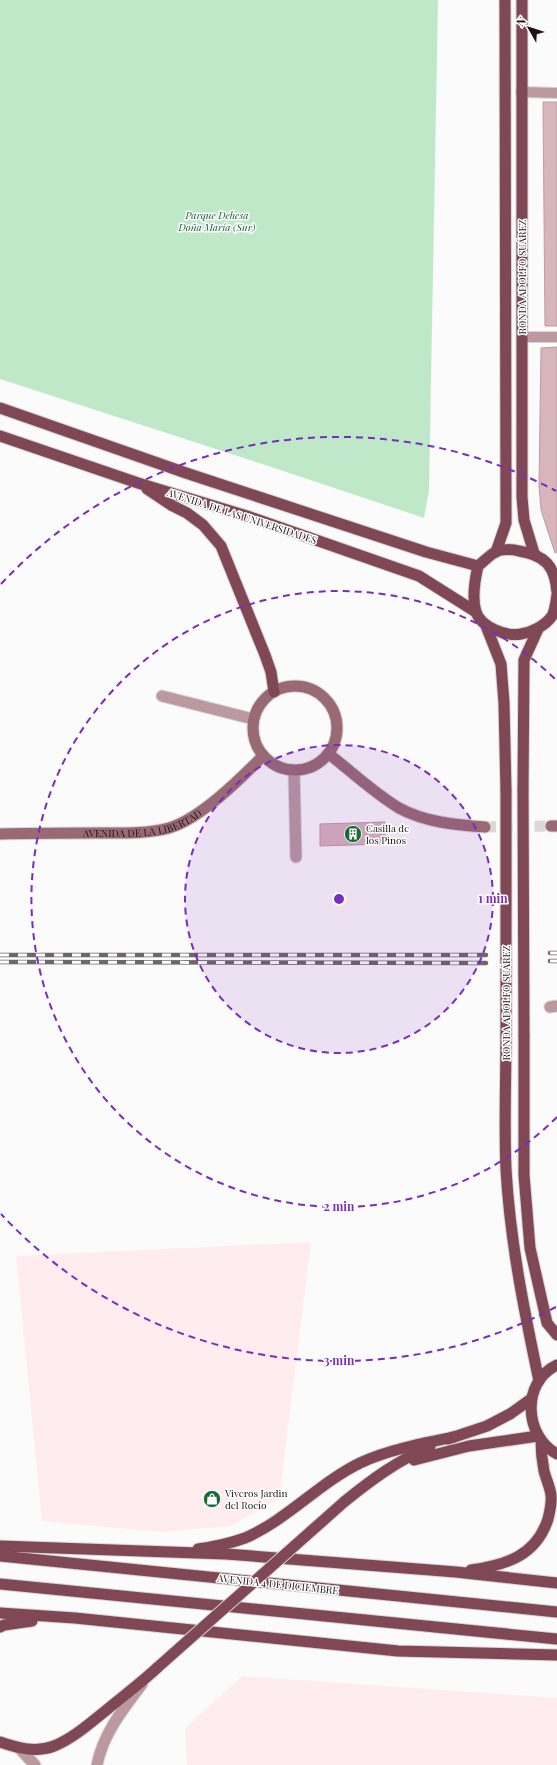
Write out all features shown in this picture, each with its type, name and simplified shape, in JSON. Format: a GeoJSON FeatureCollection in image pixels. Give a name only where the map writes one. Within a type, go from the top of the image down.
{"type":"FeatureCollection","features":[{"type":"Feature","properties":{"kind":"main road","name":"RONDA ADOLFO SUÁREZ"},"geometry":{"type":"LineString","coordinates":[[496,552],[506,523],[505,0]]}},
{"type":"Feature","properties":{"kind":"main road","name":"RONDA ADOLFO SUÁREZ"},"geometry":{"type":"LineString","coordinates":[[522,0],[522,497],[524,520],[534,553]]}},
{"type":"Feature","properties":{"kind":"main road"},"geometry":{"type":"LineString","coordinates":[[0,408],[186,473],[411,548],[478,566]]}},
{"type":"Feature","properties":{"kind":"main road","name":"AVENIDA DE LAS UNIVERSIDADES"},"geometry":{"type":"LineString","coordinates":[[0,436],[138,483],[247,516],[419,576],[476,612]]}},
{"type":"Feature","properties":{"kind":"main road"},"geometry":{"type":"LineString","coordinates":[[138,483],[171,505],[193,517],[203,525],[221,546],[265,655],[271,672],[274,692]]}},
{"type":"Feature","properties":{"kind":"main road"},"geometry":{"type":"LineString","coordinates":[[511,549],[534,553],[554,570],[557,594],[555,615],[538,629],[520,635],[498,631],[486,626],[476,612],[474,585],[478,566],[496,552],[511,549]]}},
{"type":"Feature","properties":{"kind":"main road","name":"RONDA ADOLFO SUÁREZ"},"geometry":{"type":"LineString","coordinates":[[486,626],[501,664],[504,703],[506,791],[506,1168],[513,1248],[524,1311],[539,1381]]}},
{"type":"Feature","properties":{"kind":"main road","name":"RONDA ADOLFO SUÁREZ"},"geometry":{"type":"LineString","coordinates":[[538,629],[524,660],[524,1175],[530,1248],[547,1323],[557,1335]]}},
{"type":"Feature","properties":{"kind":"main road"},"geometry":{"type":"LineString","coordinates":[[299,686],[312,689],[323,696],[332,708],[337,724],[336,739],[329,754],[320,763],[307,769],[294,771],[282,769],[272,764],[263,756],[256,745],[252,732],[254,719],[258,708],[264,699],[274,692],[286,687],[299,686]]}},
{"type":"Feature","properties":{"kind":"main road"},"geometry":{"type":"LineString","coordinates":[[329,754],[381,796],[400,809],[439,822],[485,827]]}},
{"type":"Feature","properties":{"kind":"main road","name":"AVENIDA DE LA LIBERTAD"},"geometry":{"type":"LineString","coordinates":[[0,834],[124,833],[147,832],[170,828],[194,816],[216,799],[263,756]]}},
{"type":"Feature","properties":{"kind":"main road"},"geometry":{"type":"LineString","coordinates":[[456,1572],[488,1568],[511,1561],[526,1552],[539,1538],[545,1526],[551,1508],[551,1494],[544,1469],[539,1438],[533,1427],[531,1416],[531,1399],[534,1389],[539,1381],[545,1373],[557,1364]]}},
{"type":"Feature","properties":{"kind":"main road"},"geometry":{"type":"LineString","coordinates":[[0,1742],[19,1748],[38,1749],[54,1746],[78,1733],[146,1679],[158,1666],[366,1484],[411,1455],[454,1437],[487,1426],[510,1414],[531,1399]]}},
{"type":"Feature","properties":{"kind":"main road"},"geometry":{"type":"LineString","coordinates":[[162,1553],[206,1548],[245,1538],[275,1520],[328,1482],[361,1462],[411,1446],[454,1437]]}},
{"type":"Feature","properties":{"kind":"main road"},"geometry":{"type":"LineString","coordinates":[[389,1469],[430,1455],[469,1446],[539,1438],[557,1454]]}},
{"type":"Feature","properties":{"kind":"main road"},"geometry":{"type":"LineString","coordinates":[[0,1546],[162,1553],[226,1554],[456,1572],[557,1583]]}},
{"type":"Feature","properties":{"kind":"main road","name":"AVENIDA 4 DE DICIEMBRE"},"geometry":{"type":"LineString","coordinates":[[0,1556],[557,1612]]}},
{"type":"Feature","properties":{"kind":"main road"},"geometry":{"type":"LineString","coordinates":[[0,1584],[557,1639]]}},
{"type":"Feature","properties":{"kind":"main road"},"geometry":{"type":"LineString","coordinates":[[0,1614],[75,1618],[398,1651],[557,1655]]}},
{"type":"Feature","properties":{"kind":"main road"},"geometry":{"type":"LineString","coordinates":[[0,1627],[24,1622],[75,1618]]}},
{"type":"Feature","properties":{"kind":"street"},"geometry":{"type":"LineString","coordinates":[[521,92],[557,93]]}},
{"type":"Feature","properties":{"kind":"street"},"geometry":{"type":"LineString","coordinates":[[522,338],[557,338]]}},
{"type":"Feature","properties":{"kind":"street"},"geometry":{"type":"LineString","coordinates":[[162,696],[254,719]]}},
{"type":"Feature","properties":{"kind":"street"},"geometry":{"type":"LineString","coordinates":[[294,771],[296,857]]}},
{"type":"Feature","properties":{"kind":"street"},"geometry":{"type":"LineString","coordinates":[[97,1765],[100,1749],[120,1714],[146,1679]]}},
{"type":"Feature","properties":{"kind":"street"},"geometry":{"type":"LineString","coordinates":[[19,1748],[35,1765]]}},
{"type":"Feature","properties":{"kind":"shaded area"},"geometry":{"type":"Polygon","coordinates":[[[311,1242],[279,1499],[231,1526],[161,1532],[42,1521],[16,1256],[311,1242]]]}},
{"type":"Feature","properties":{"kind":"shaded area"},"geometry":{"type":"Polygon","coordinates":[[[242,1676],[557,1698],[557,1765],[187,1765],[185,1728],[242,1676]]]}},
{"type":"Feature","properties":{"kind":"green space","name":"Parque Dehesa Doña María (Sur)"},"geometry":{"type":"Polygon","coordinates":[[[0,0],[438,0],[429,490],[424,518],[0,379],[0,0]]]}},
{"type":"Feature","properties":{"kind":"building"},"geometry":{"type":"Polygon","coordinates":[[[543,102],[557,102],[557,326],[545,326],[543,102]]]}},
{"type":"Feature","properties":{"kind":"building"},"geometry":{"type":"Polygon","coordinates":[[[557,347],[557,552],[555,553],[541,510],[539,486],[541,348],[557,347]]]}},
{"type":"Feature","properties":{"kind":"building","name":"Casilla de los Pinos"},"geometry":{"type":"Polygon","coordinates":[[[385,822],[385,844],[320,846],[320,824],[385,822]]]}},
{"type":"Feature","properties":{"kind":"tunnel"},"geometry":{"type":"LineString","coordinates":[[485,827],[551,826]]}},
{"type":"Feature","properties":{"kind":"railway"},"geometry":{"type":"LineString","coordinates":[[550,953],[557,953]]}},
{"type":"Feature","properties":{"kind":"railway"},"geometry":{"type":"LineString","coordinates":[[0,955],[486,955]]}},
{"type":"Feature","properties":{"kind":"railway"},"geometry":{"type":"LineString","coordinates":[[550,961],[557,961]]}},
{"type":"Feature","properties":{"kind":"railway"},"geometry":{"type":"LineString","coordinates":[[0,962],[486,963]]}},
{"type":"Feature","properties":{"kind":"place","name":"Casilla de los Pinos"},"geometry":{"type":"Point","coordinates":[353,834]}},
{"type":"Feature","properties":{"kind":"place","name":"Viveros Jardin del Rocío"},"geometry":{"type":"Point","coordinates":[212,1499]}}]}
